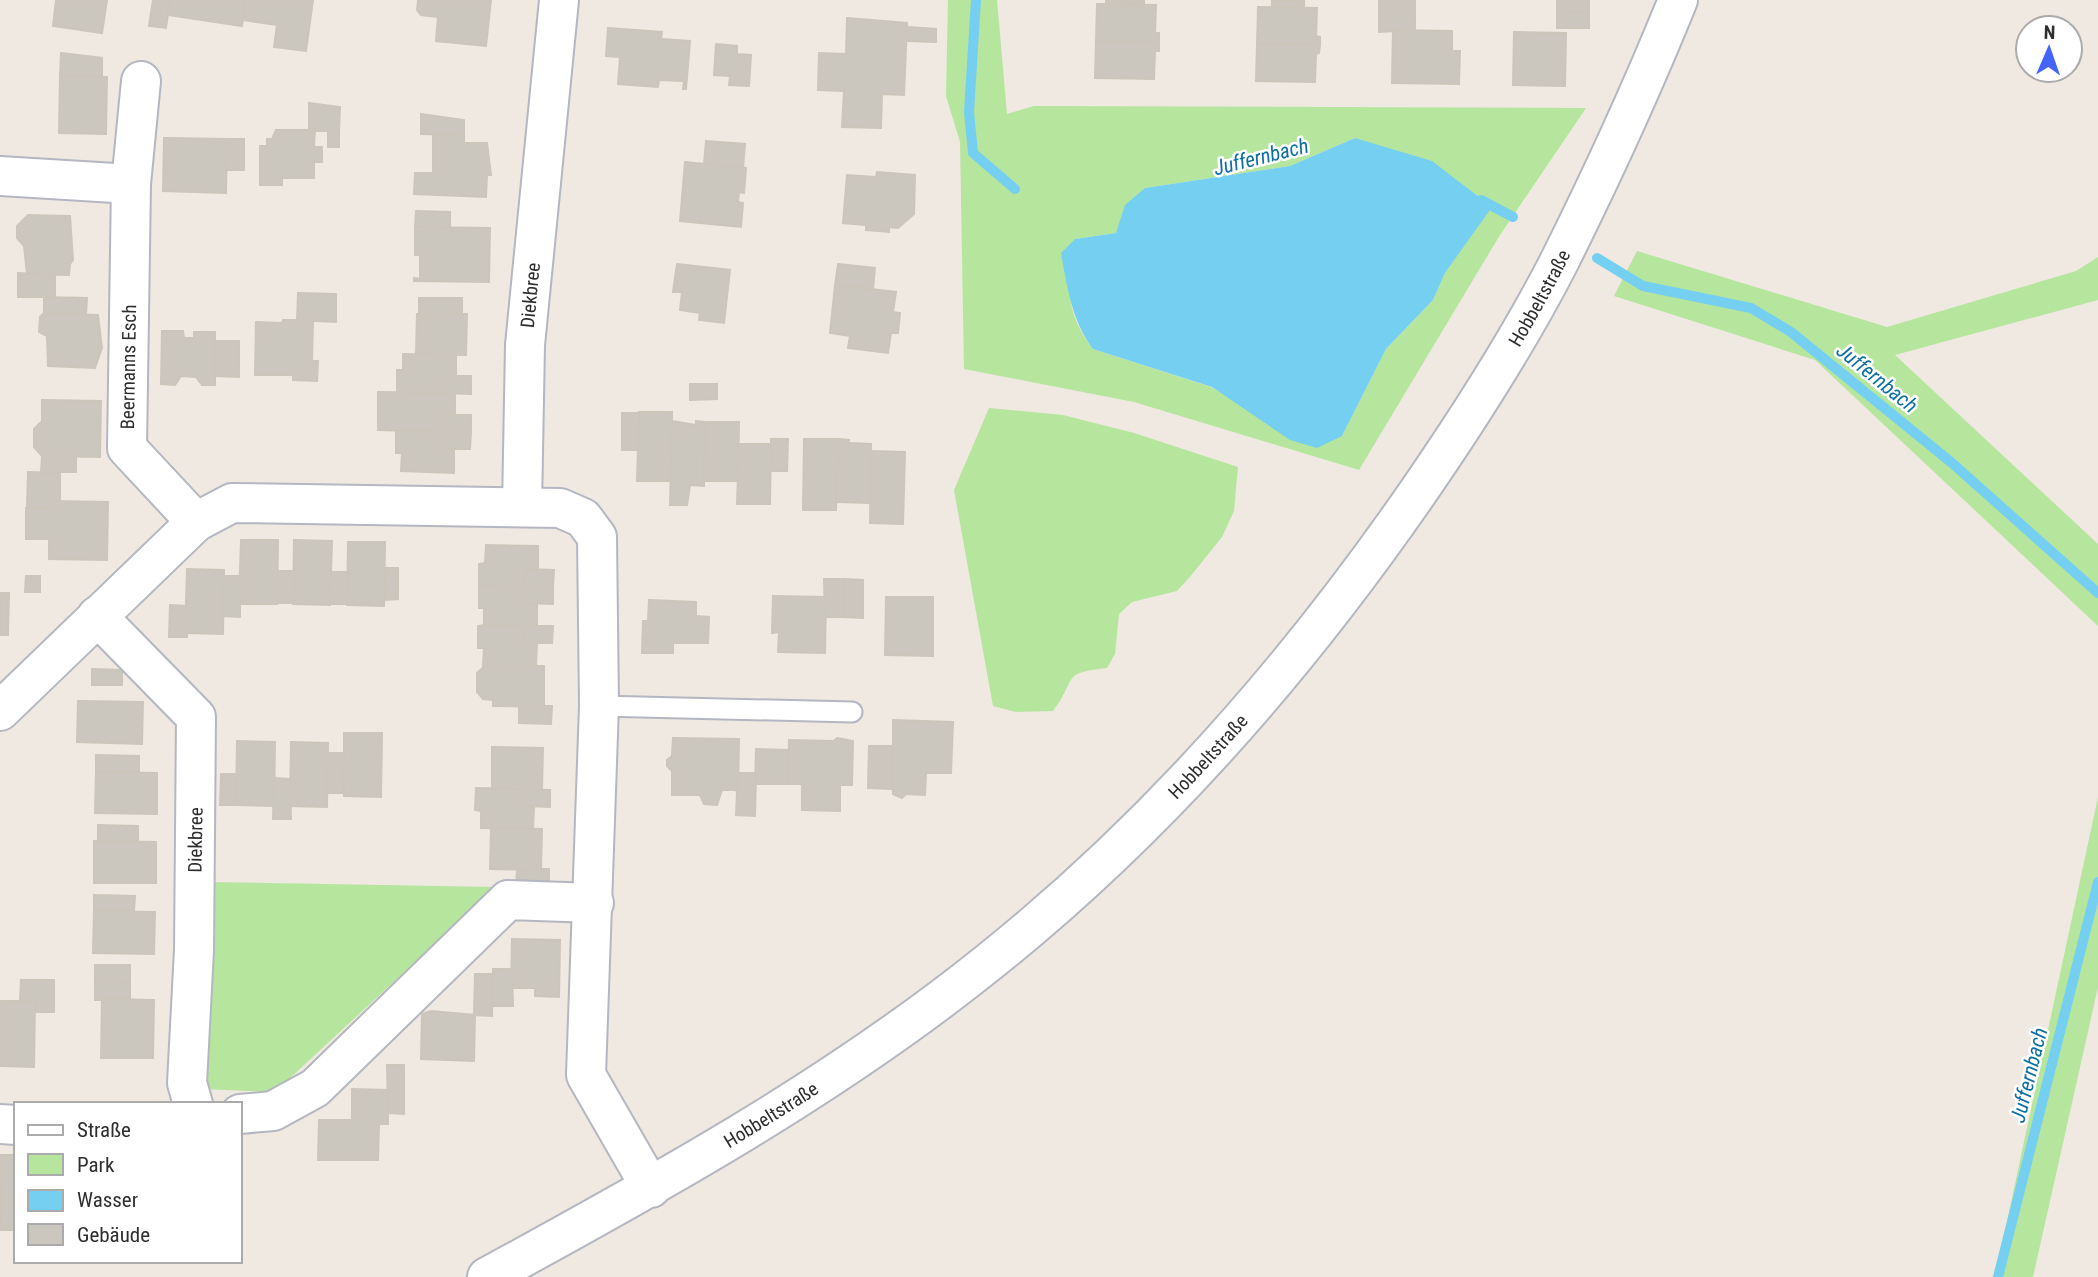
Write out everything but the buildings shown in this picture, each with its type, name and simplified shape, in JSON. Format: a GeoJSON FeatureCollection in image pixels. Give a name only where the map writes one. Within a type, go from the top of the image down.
{"type":"FeatureCollection","features":[{"type":"Feature","properties":{"kind":"street","name":"Diekbree"},"geometry":{"type":"LineString","coordinates":[[522,507],[525,345],[559,0]]}},
{"type":"Feature","properties":{"kind":"street","name":"Hobbeltstraße"},"geometry":{"type":"LineString","coordinates":[[487,1277],[651,1188],[801,1095],[990,962],[1102,865],[1228,738],[1359,577],[1473,411],[1557,265],[1640,91],[1678,0]]}},
{"type":"Feature","properties":{"kind":"street","name":"Beermanns Esch"},"geometry":{"type":"LineString","coordinates":[[141,81],[131,184],[127,448],[196,522]]}},
{"type":"Feature","properties":{"kind":"street"},"geometry":{"type":"LineString","coordinates":[[0,176],[131,184]]}},
{"type":"Feature","properties":{"kind":"street"},"geometry":{"type":"LineString","coordinates":[[0,711],[196,522],[232,503],[522,507],[561,509],[583,518],[597,537],[598,706],[594,903],[586,1075],[651,1188]]}},
{"type":"Feature","properties":{"kind":"street","name":"Diekbree"},"geometry":{"type":"LineString","coordinates":[[97,617],[197,717],[194,950],[187,1083],[192,1102]]}},
{"type":"Feature","properties":{"kind":"street"},"geometry":{"type":"LineString","coordinates":[[242,1114],[273,1111],[315,1088],[508,900],[594,903]]}},
{"type":"Feature","properties":{"kind":"lane"},"geometry":{"type":"LineString","coordinates":[[598,706],[852,712]]}},
{"type":"Feature","properties":{"kind":"green space"},"geometry":{"type":"Polygon","coordinates":[[[948,0],[997,0],[1007,114],[1034,106],[1586,108],[1500,235],[1359,470],[1134,402],[964,369],[960,142],[946,96],[948,0]],[[1355,138],[1290,166],[1145,188],[1116,233],[1075,239],[1070,283],[1072,309],[1083,335],[1093,349],[1211,387],[1237,402],[1342,436],[1386,349],[1433,300],[1445,273],[1491,207],[1355,138]]]}},
{"type":"Feature","properties":{"kind":"green space"},"geometry":{"type":"Polygon","coordinates":[[[1637,251],[1887,327],[2076,271],[2098,257],[2098,300],[1895,355],[2098,544],[2098,626],[1815,360],[1614,296],[1637,251]]]}},
{"type":"Feature","properties":{"kind":"green space"},"geometry":{"type":"Polygon","coordinates":[[[989,408],[1063,415],[1134,433],[1238,467],[1234,511],[1222,537],[1177,591],[1132,602],[1119,614],[1115,654],[1107,668],[1075,675],[1053,711],[1016,712],[993,706],[954,490],[989,408]]]}},
{"type":"Feature","properties":{"kind":"green space"},"geometry":{"type":"Polygon","coordinates":[[[2098,797],[2098,987],[2033,1277],[1995,1277],[2098,797]]]}},
{"type":"Feature","properties":{"kind":"green space"},"geometry":{"type":"Polygon","coordinates":[[[210,882],[496,887],[275,1092],[202,1089],[210,882]]]}},
{"type":"Feature","properties":{"kind":"water"},"geometry":{"type":"Polygon","coordinates":[[[1355,138],[1432,161],[1492,207],[1445,273],[1433,300],[1386,349],[1342,436],[1317,448],[1290,440],[1212,387],[1093,349],[1075,315],[1061,253],[1075,239],[1116,233],[1125,205],[1145,188],[1290,166],[1355,138]]]}},
{"type":"Feature","properties":{"kind":"waterway","name":"Juffernbach"},"geometry":{"type":"LineString","coordinates":[[976,0],[969,112],[973,153],[1015,189]]}},
{"type":"Feature","properties":{"kind":"waterway","name":"Juffernbach"},"geometry":{"type":"LineString","coordinates":[[1481,200],[1513,217]]}},
{"type":"Feature","properties":{"kind":"waterway","name":"Juffernbach"},"geometry":{"type":"LineString","coordinates":[[1597,258],[1643,286],[1751,308],[1791,332],[1952,463],[2098,593]]}},
{"type":"Feature","properties":{"kind":"waterway","name":"Juffernbach"},"geometry":{"type":"LineString","coordinates":[[1998,1277],[2098,882]]}}]}
